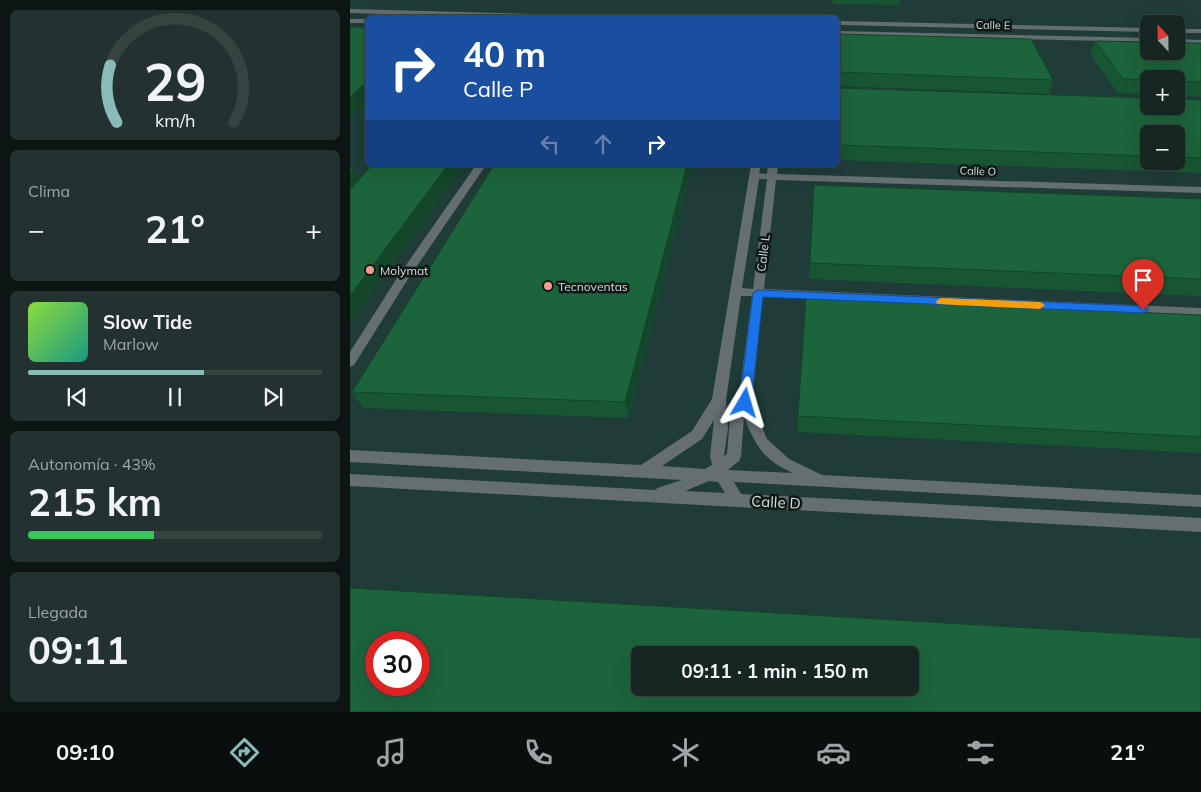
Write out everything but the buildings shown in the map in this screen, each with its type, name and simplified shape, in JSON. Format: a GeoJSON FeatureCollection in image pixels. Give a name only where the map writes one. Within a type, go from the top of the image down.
{"type":"FeatureCollection","features":[{"type":"Feature","properties":{"kind":"street"},"geometry":{"type":"LineString","coordinates":[[350,11],[499,15]]}},
{"type":"Feature","properties":{"kind":"street"},"geometry":{"type":"LineString","coordinates":[[350,21],[365,21]]}},
{"type":"Feature","properties":{"kind":"street","name":"Calle E"},"geometry":{"type":"LineString","coordinates":[[840,25],[934,29],[959,25],[1140,30]]}},
{"type":"Feature","properties":{"kind":"street"},"geometry":{"type":"LineString","coordinates":[[1185,30],[1201,31]]}},
{"type":"Feature","properties":{"kind":"street","name":"Calle E"},"geometry":{"type":"LineString","coordinates":[[840,33],[1140,40]]}},
{"type":"Feature","properties":{"kind":"street"},"geometry":{"type":"LineString","coordinates":[[1185,41],[1201,42]]}},
{"type":"Feature","properties":{"kind":"street"},"geometry":{"type":"LineString","coordinates":[[350,362],[403,278],[480,167]]}},
{"type":"Feature","properties":{"kind":"street","name":"Calle O"},"geometry":{"type":"LineString","coordinates":[[755,171],[1201,190]]}},
{"type":"Feature","properties":{"kind":"street","name":"Calle L"},"geometry":{"type":"LineString","coordinates":[[644,471],[696,435],[719,400],[755,171]]}},
{"type":"Feature","properties":{"kind":"street","name":"Calle L"},"geometry":{"type":"LineString","coordinates":[[772,171],[745,403],[762,443],[784,463],[825,481]]}},
{"type":"Feature","properties":{"kind":"street"},"geometry":{"type":"LineString","coordinates":[[737,292],[1201,312]]}},
{"type":"Feature","properties":{"kind":"street"},"geometry":{"type":"LineString","coordinates":[[719,400],[721,428],[717,456],[717,473],[736,499]]}},
{"type":"Feature","properties":{"kind":"street"},"geometry":{"type":"LineString","coordinates":[[653,495],[688,485],[717,473],[734,457],[737,418],[745,403]]}},
{"type":"Feature","properties":{"kind":"street","name":"Calle D"},"geometry":{"type":"LineString","coordinates":[[350,456],[717,473],[825,481],[1201,501]]}},
{"type":"Feature","properties":{"kind":"street","name":"Calle D"},"geometry":{"type":"LineString","coordinates":[[350,480],[1201,525]]}},
{"type":"Feature","properties":{"kind":"shaded area"},"geometry":{"type":"Polygon","coordinates":[[[350,0],[1201,0],[1201,712],[350,712],[350,0]]]}},
{"type":"Feature","properties":{"kind":"slow traffic"},"geometry":{"type":"LineString","coordinates":[[941,301],[1040,305]]}},
{"type":"Feature","properties":{"kind":"place","name":"Molymat"},"geometry":{"type":"Point","coordinates":[370,270]}},
{"type":"Feature","properties":{"kind":"place","name":"Tecnoventas"},"geometry":{"type":"Point","coordinates":[548,286]}},
{"type":"Feature","properties":{"kind":"route"},"geometry":{"type":"LineString","coordinates":[[745,403],[758,293],[1143,310]]}}]}
